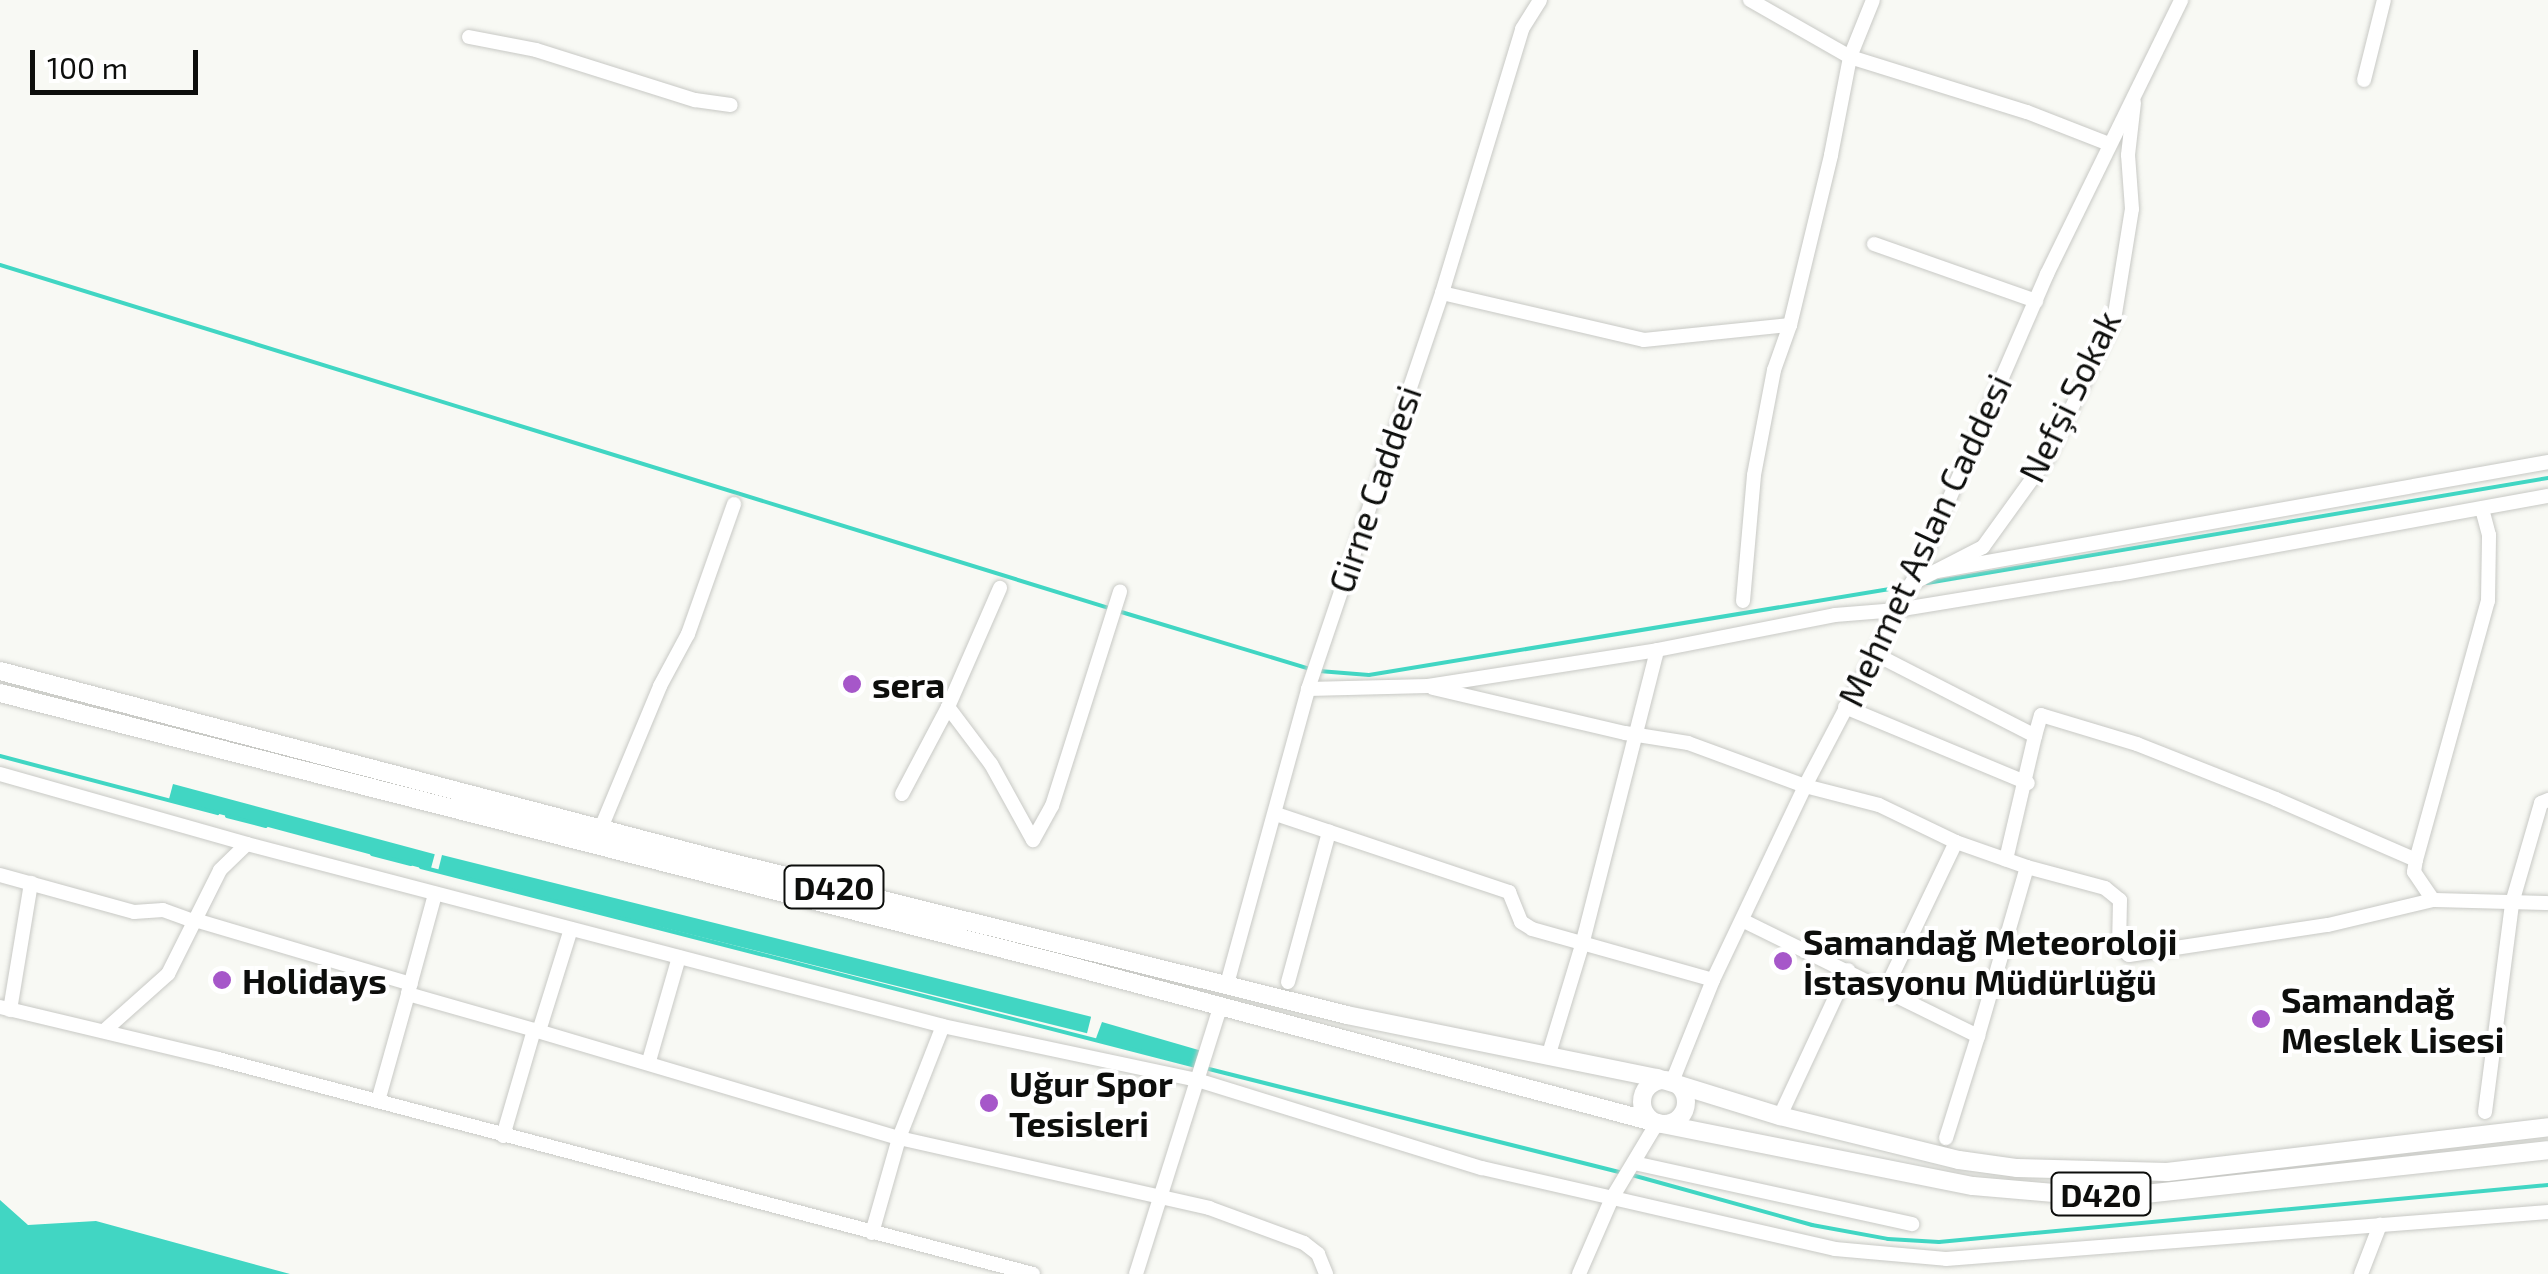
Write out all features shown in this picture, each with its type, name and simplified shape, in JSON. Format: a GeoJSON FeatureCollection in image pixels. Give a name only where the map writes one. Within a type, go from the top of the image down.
{"type":"FeatureCollection","features":[{"type":"Feature","properties":{"kind":"main road","name":"D420"},"geometry":{"type":"LineString","coordinates":[[0,670],[601,828],[1227,984],[1548,1058],[1672,1082],[1780,1116],[1959,1160],[2016,1168],[2167,1172],[2548,1127]]}},
{"type":"Feature","properties":{"kind":"main road","name":"D420"},"geometry":{"type":"LineString","coordinates":[[0,693],[1658,1123],[1973,1186],[2066,1194],[2146,1194],[2548,1150]]}},
{"type":"Feature","properties":{"kind":"main road"},"geometry":{"type":"LineString","coordinates":[[1659,1081],[1672,1082],[1685,1096],[1685,1110],[1671,1123],[1658,1123],[1646,1115],[1644,1095],[1659,1081]]}},
{"type":"Feature","properties":{"kind":"street","name":"Girne Caddesi"},"geometry":{"type":"LineString","coordinates":[[1227,984],[1308,689],[1442,293],[1522,29],[1540,0]]}},
{"type":"Feature","properties":{"kind":"street"},"geometry":{"type":"LineString","coordinates":[[1750,0],[1850,57],[2027,112],[2108,144]]}},
{"type":"Feature","properties":{"kind":"street"},"geometry":{"type":"LineString","coordinates":[[1743,601],[1754,475],[1774,370],[1790,324],[1850,57],[1873,0]]}},
{"type":"Feature","properties":{"kind":"street","name":"Mehmet Aslan Caddesi"},"geometry":{"type":"LineString","coordinates":[[1672,1082],[1713,980],[1805,786],[1906,586],[1916,574],[2108,144],[2181,0]]}},
{"type":"Feature","properties":{"kind":"street"},"geometry":{"type":"LineString","coordinates":[[2364,80],[2384,0]]}},
{"type":"Feature","properties":{"kind":"street"},"geometry":{"type":"LineString","coordinates":[[468,38],[536,50],[695,100],[731,105]]}},
{"type":"Feature","properties":{"kind":"street","name":"Nefşi Sokak"},"geometry":{"type":"LineString","coordinates":[[1906,586],[1983,547],[2048,457],[2114,320],[2132,209],[2128,156],[2135,89]]}},
{"type":"Feature","properties":{"kind":"street"},"geometry":{"type":"LineString","coordinates":[[1874,244],[2036,300]]}},
{"type":"Feature","properties":{"kind":"street"},"geometry":{"type":"LineString","coordinates":[[1442,293],[1644,340],[1790,324]]}},
{"type":"Feature","properties":{"kind":"street"},"geometry":{"type":"LineString","coordinates":[[1937,571],[2548,462]]}},
{"type":"Feature","properties":{"kind":"street"},"geometry":{"type":"LineString","coordinates":[[1308,689],[1428,686],[1657,650],[1835,614],[1897,610],[2548,496]]}},
{"type":"Feature","properties":{"kind":"street"},"geometry":{"type":"LineString","coordinates":[[601,828],[660,686],[688,634],[697,598],[734,504]]}},
{"type":"Feature","properties":{"kind":"street"},"geometry":{"type":"LineString","coordinates":[[2433,900],[2414,872],[2488,601],[2489,535],[2482,509]]}},
{"type":"Feature","properties":{"kind":"street"},"geometry":{"type":"LineString","coordinates":[[902,794],[948,707],[1000,588]]}},
{"type":"Feature","properties":{"kind":"street"},"geometry":{"type":"LineString","coordinates":[[948,707],[992,764],[1033,840],[1052,806],[1120,591]]}},
{"type":"Feature","properties":{"kind":"street"},"geometry":{"type":"LineString","coordinates":[[1548,1058],[1582,945],[1657,650]]}},
{"type":"Feature","properties":{"kind":"street"},"geometry":{"type":"LineString","coordinates":[[1873,654],[2035,736]]}},
{"type":"Feature","properties":{"kind":"street"},"geometry":{"type":"LineString","coordinates":[[1428,686],[1636,735],[1688,743],[1805,786],[1879,805],[1956,842],[2006,860],[2105,888],[2120,900],[2119,946],[2129,955],[2311,928],[2433,900],[2548,903]]}},
{"type":"Feature","properties":{"kind":"street"},"geometry":{"type":"LineString","coordinates":[[1846,707],[2028,783]]}},
{"type":"Feature","properties":{"kind":"street"},"geometry":{"type":"LineString","coordinates":[[2006,860],[2028,783],[2041,715],[2138,744],[2416,860]]}},
{"type":"Feature","properties":{"kind":"street"},"geometry":{"type":"LineString","coordinates":[[0,774],[247,844],[943,1026],[1197,1080],[1482,1168],[1836,1248],[1946,1259],[2548,1212]]}},
{"type":"Feature","properties":{"kind":"street"},"geometry":{"type":"LineString","coordinates":[[2484,1112],[2512,904],[2541,802],[2548,800]]}},
{"type":"Feature","properties":{"kind":"street"},"geometry":{"type":"LineString","coordinates":[[1276,814],[1509,892],[1523,925],[1713,980]]}},
{"type":"Feature","properties":{"kind":"street"},"geometry":{"type":"LineString","coordinates":[[1288,982],[1329,832]]}},
{"type":"Feature","properties":{"kind":"street"},"geometry":{"type":"LineString","coordinates":[[1884,992],[1956,842]]}},
{"type":"Feature","properties":{"kind":"street"},"geometry":{"type":"LineString","coordinates":[[104,1031],[168,974],[220,870],[247,844]]}},
{"type":"Feature","properties":{"kind":"street"},"geometry":{"type":"LineString","coordinates":[[1946,1138],[2027,866]]}},
{"type":"Feature","properties":{"kind":"street"},"geometry":{"type":"LineString","coordinates":[[0,875],[134,912],[163,910],[537,1031],[899,1138],[1209,1208],[1304,1243],[1318,1254],[1326,1274]]}},
{"type":"Feature","properties":{"kind":"street"},"geometry":{"type":"LineString","coordinates":[[30,883],[5,1008],[1033,1274]]}},
{"type":"Feature","properties":{"kind":"street"},"geometry":{"type":"LineString","coordinates":[[378,1102],[435,894]]}},
{"type":"Feature","properties":{"kind":"street"},"geometry":{"type":"LineString","coordinates":[[1744,920],[1978,1036]]}},
{"type":"Feature","properties":{"kind":"street"},"geometry":{"type":"LineString","coordinates":[[504,1136],[570,929]]}},
{"type":"Feature","properties":{"kind":"street"},"geometry":{"type":"LineString","coordinates":[[649,1061],[679,957]]}},
{"type":"Feature","properties":{"kind":"street"},"geometry":{"type":"LineString","coordinates":[[1780,1116],[1848,970]]}},
{"type":"Feature","properties":{"kind":"street"},"geometry":{"type":"LineString","coordinates":[[1136,1274],[1220,1007]]}},
{"type":"Feature","properties":{"kind":"street"},"geometry":{"type":"LineString","coordinates":[[872,1233],[899,1138],[943,1026]]}},
{"type":"Feature","properties":{"kind":"street"},"geometry":{"type":"LineString","coordinates":[[1578,1274],[1612,1198],[1658,1123]]}},
{"type":"Feature","properties":{"kind":"street"},"geometry":{"type":"LineString","coordinates":[[1634,1162],[1912,1224]]}},
{"type":"Feature","properties":{"kind":"street"},"geometry":{"type":"LineString","coordinates":[[2361,1274],[2380,1225]]}},
{"type":"Feature","properties":{"kind":"water"},"geometry":{"type":"Polygon","coordinates":[[[173,784],[435,854],[430,871],[169,800],[173,784]]]}},
{"type":"Feature","properties":{"kind":"water"},"geometry":{"type":"Polygon","coordinates":[[[442,855],[1091,1017],[1087,1033],[438,871],[442,855]]]}},
{"type":"Feature","properties":{"kind":"water"},"geometry":{"type":"Polygon","coordinates":[[[1102,1022],[1202,1051],[1199,1065],[1095,1041],[1102,1022]]]}},
{"type":"Feature","properties":{"kind":"water"},"geometry":{"type":"Polygon","coordinates":[[[0,1200],[28,1225],[96,1221],[290,1274],[0,1274],[0,1200]]]}},
{"type":"Feature","properties":{"kind":"waterway"},"geometry":{"type":"LineString","coordinates":[[0,265],[1109,608]]}},
{"type":"Feature","properties":{"kind":"waterway"},"geometry":{"type":"LineString","coordinates":[[1927,583],[2548,478]]}},
{"type":"Feature","properties":{"kind":"waterway"},"geometry":{"type":"LineString","coordinates":[[1319,671],[1369,675],[1902,587]]}},
{"type":"Feature","properties":{"kind":"waterway"},"geometry":{"type":"LineString","coordinates":[[1118,611],[1310,669]]}},
{"type":"Feature","properties":{"kind":"waterway"},"geometry":{"type":"LineString","coordinates":[[0,756],[218,813]]}},
{"type":"Feature","properties":{"kind":"waterway"},"geometry":{"type":"LineString","coordinates":[[227,816],[266,826]]}},
{"type":"Feature","properties":{"kind":"waterway"},"geometry":{"type":"LineString","coordinates":[[372,854],[411,864]]}},
{"type":"Feature","properties":{"kind":"waterway"},"geometry":{"type":"LineString","coordinates":[[421,867],[1196,1066]]}},
{"type":"Feature","properties":{"kind":"waterway"},"geometry":{"type":"LineString","coordinates":[[1205,1068],[1623,1173]]}},
{"type":"Feature","properties":{"kind":"waterway"},"geometry":{"type":"LineString","coordinates":[[1632,1175],[1812,1225],[1888,1239],[1939,1242],[2548,1185]]}},
{"type":"Feature","properties":{"kind":"place","name":"sera"},"geometry":{"type":"Point","coordinates":[852,684]}},
{"type":"Feature","properties":{"kind":"place","name":"Samandağ Meteoroloji İstasyonu Müdürlüğü"},"geometry":{"type":"Point","coordinates":[1783,961]}},
{"type":"Feature","properties":{"kind":"place","name":"Holidays"},"geometry":{"type":"Point","coordinates":[222,980]}},
{"type":"Feature","properties":{"kind":"place","name":"Samandağ Meslek Lisesi"},"geometry":{"type":"Point","coordinates":[2261,1019]}},
{"type":"Feature","properties":{"kind":"place","name":"Uğur Spor Tesisleri"},"geometry":{"type":"Point","coordinates":[989,1103]}}]}
